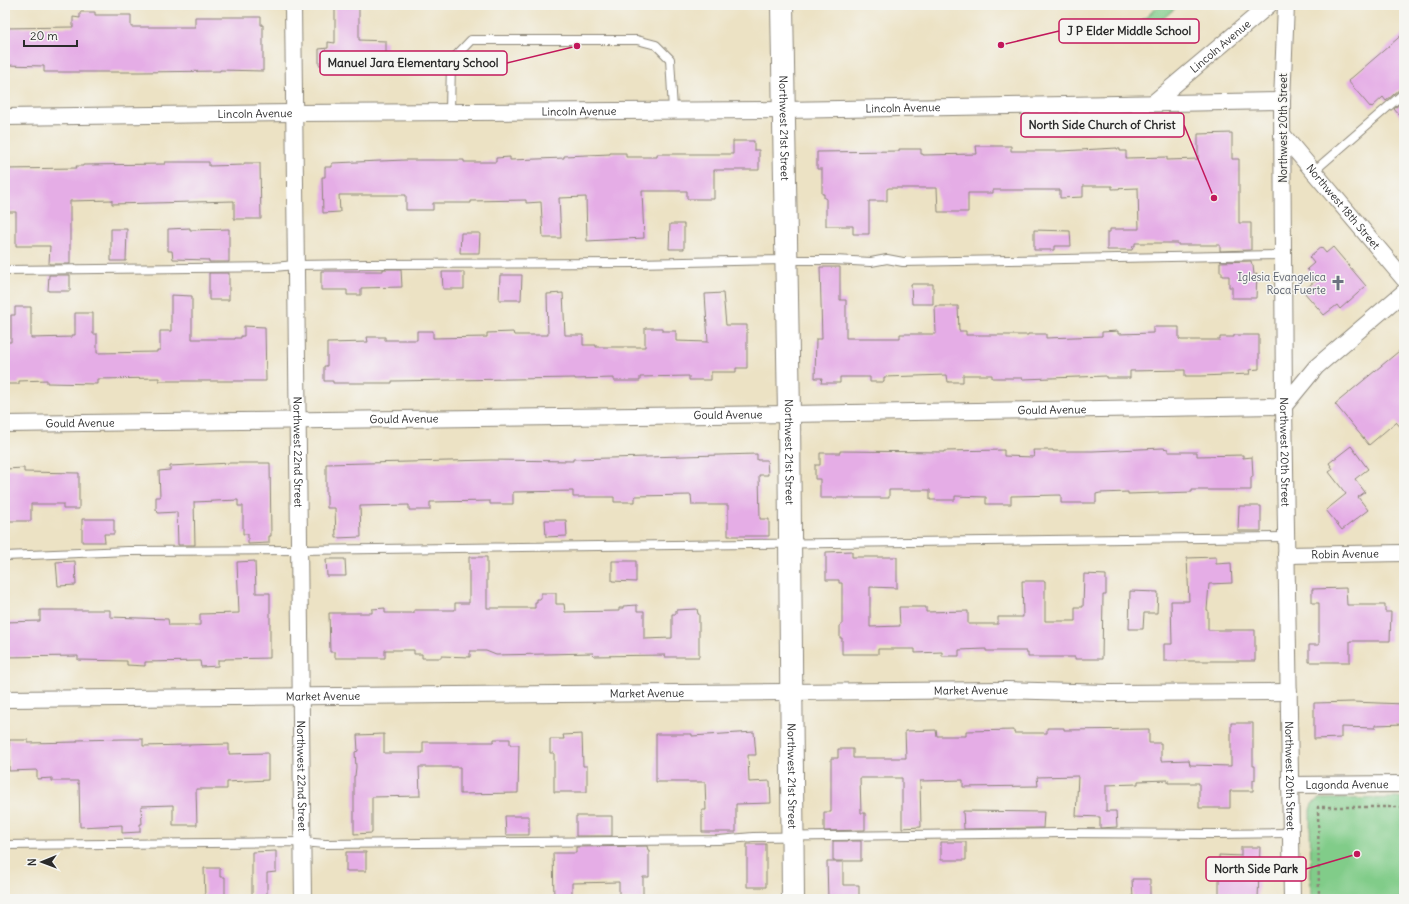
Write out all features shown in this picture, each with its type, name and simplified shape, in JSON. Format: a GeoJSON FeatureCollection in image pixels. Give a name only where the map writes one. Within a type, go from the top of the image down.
{"type":"FeatureCollection","features":[{"type":"Feature","properties":{"kind":"street","name":"Northwest 22nd Street"},"geometry":{"type":"LineString","coordinates":[[293,5],[296,421],[303,899]]}},
{"type":"Feature","properties":{"kind":"street","name":"Northwest 21st Street"},"geometry":{"type":"LineString","coordinates":[[782,5],[789,414],[793,899]]}},
{"type":"Feature","properties":{"kind":"street","name":"Lincoln Avenue"},"geometry":{"type":"LineString","coordinates":[[1153,103],[1269,5]]}},
{"type":"Feature","properties":{"kind":"street","name":"Northwest 20th Street"},"geometry":{"type":"LineString","coordinates":[[1286,5],[1282,134],[1284,406],[1290,692],[1292,899]]}},
{"type":"Feature","properties":{"kind":"street","name":"Lincoln Avenue"},"geometry":{"type":"LineString","coordinates":[[5,117],[293,113],[783,110],[1282,101]]}},
{"type":"Feature","properties":{"kind":"street","name":"Northwest 18th Street"},"geometry":{"type":"LineString","coordinates":[[1282,134],[1404,279]]}},
{"type":"Feature","properties":{"kind":"street"},"geometry":{"type":"LineString","coordinates":[[1284,406],[1316,367],[1404,292]]}},
{"type":"Feature","properties":{"kind":"street","name":"Gould Avenue"},"geometry":{"type":"LineString","coordinates":[[5,424],[1284,406]]}},
{"type":"Feature","properties":{"kind":"street","name":"Robin Avenue"},"geometry":{"type":"LineString","coordinates":[[1286,555],[1404,553]]}},
{"type":"Feature","properties":{"kind":"street","name":"Market Avenue"},"geometry":{"type":"LineString","coordinates":[[5,699],[791,691],[1006,690],[1108,693],[1290,692]]}},
{"type":"Feature","properties":{"kind":"street","name":"Lagonda Avenue"},"geometry":{"type":"LineString","coordinates":[[1290,785],[1404,784]]}},
{"type":"Feature","properties":{"kind":"lane"},"geometry":{"type":"LineString","coordinates":[[450,112],[451,61],[471,40],[637,40],[656,45],[670,59],[673,110]]}},
{"type":"Feature","properties":{"kind":"lane"},"geometry":{"type":"LineString","coordinates":[[1314,171],[1404,93]]}},
{"type":"Feature","properties":{"kind":"lane"},"geometry":{"type":"LineString","coordinates":[[5,270],[274,267],[295,265],[636,263],[786,260],[871,262],[887,259],[903,262],[1283,255]]}},
{"type":"Feature","properties":{"kind":"lane"},"geometry":{"type":"LineString","coordinates":[[5,556],[128,551],[1286,537]]}},
{"type":"Feature","properties":{"kind":"lane"},"geometry":{"type":"LineString","coordinates":[[5,845],[303,842],[325,844],[695,840],[1061,833],[1291,833]]}},
{"type":"Feature","properties":{"kind":"path"},"geometry":{"type":"LineString","coordinates":[[1319,899],[1318,807],[1404,806]]}},
{"type":"Feature","properties":{"kind":"green space"},"geometry":{"type":"Polygon","coordinates":[[[1160,5],[1179,5],[1140,38],[1133,28],[1160,5]]]}},
{"type":"Feature","properties":{"kind":"green space"},"geometry":{"type":"Polygon","coordinates":[[[1404,798],[1404,899],[1311,899],[1310,810],[1312,804],[1320,799],[1404,798]]]}},
{"type":"Feature","properties":{"kind":"building"},"geometry":{"type":"Polygon","coordinates":[[[335,5],[359,5],[359,40],[386,41],[386,55],[389,55],[389,68],[381,68],[381,70],[336,70],[336,64],[319,65],[319,49],[328,48],[328,42],[335,43],[335,5]]]}},
{"type":"Feature","properties":{"kind":"building"},"geometry":{"type":"Polygon","coordinates":[[[80,12],[95,12],[95,15],[131,15],[131,27],[195,27],[195,17],[261,17],[261,25],[263,25],[263,71],[44,72],[44,66],[5,65],[5,28],[73,27],[73,17],[80,18],[80,12]]]}},
{"type":"Feature","properties":{"kind":"building"},"geometry":{"type":"Polygon","coordinates":[[[1404,33],[1404,88],[1400,89],[1386,101],[1383,97],[1371,108],[1348,81],[1404,33]]]}},
{"type":"Feature","properties":{"kind":"building"},"geometry":{"type":"Polygon","coordinates":[[[1404,100],[1404,121],[1394,109],[1404,100]]]}},
{"type":"Feature","properties":{"kind":"building"},"geometry":{"type":"Polygon","coordinates":[[[1232,133],[1232,159],[1239,159],[1239,223],[1251,223],[1251,250],[1220,251],[1220,245],[1135,243],[1132,250],[1107,250],[1107,232],[1110,232],[1110,229],[1139,229],[1138,188],[1112,189],[1112,186],[1083,186],[1083,197],[1060,198],[1060,190],[993,190],[993,193],[968,193],[968,212],[938,212],[937,188],[889,188],[887,189],[887,201],[869,201],[869,234],[853,234],[853,226],[826,226],[826,198],[824,198],[824,194],[822,194],[822,169],[817,169],[817,152],[899,151],[899,149],[921,149],[921,154],[923,155],[977,154],[976,146],[1011,146],[1011,151],[1061,151],[1117,148],[1120,149],[1120,151],[1126,151],[1126,158],[1167,157],[1167,160],[1198,159],[1198,134],[1232,133]]]}},
{"type":"Feature","properties":{"kind":"building"},"geometry":{"type":"Polygon","coordinates":[[[733,141],[754,141],[754,150],[759,150],[759,170],[714,170],[714,199],[687,199],[687,191],[642,191],[644,238],[587,241],[586,197],[559,198],[561,238],[543,238],[541,202],[526,203],[526,200],[471,201],[471,203],[433,203],[433,210],[406,210],[406,195],[339,195],[340,212],[323,213],[322,177],[325,177],[325,167],[332,167],[332,163],[405,160],[464,160],[464,162],[496,162],[496,158],[510,157],[510,160],[564,158],[564,156],[610,153],[626,153],[626,157],[657,157],[657,154],[733,154],[733,141]]]}},
{"type":"Feature","properties":{"kind":"building"},"geometry":{"type":"Polygon","coordinates":[[[165,162],[209,162],[209,166],[260,163],[261,219],[234,219],[234,201],[112,204],[112,200],[70,201],[70,264],[49,264],[50,246],[16,246],[16,212],[5,212],[5,169],[77,168],[76,166],[83,165],[165,164],[165,162]]]}},
{"type":"Feature","properties":{"kind":"building"},"geometry":{"type":"Polygon","coordinates":[[[670,224],[684,224],[684,249],[669,249],[670,224]]]}},
{"type":"Feature","properties":{"kind":"building"},"geometry":{"type":"Polygon","coordinates":[[[190,228],[190,230],[229,229],[229,262],[173,259],[172,251],[168,251],[168,229],[190,228]]]}},
{"type":"Feature","properties":{"kind":"building"},"geometry":{"type":"Polygon","coordinates":[[[111,229],[127,229],[126,261],[111,261],[111,229]]]}},
{"type":"Feature","properties":{"kind":"building"},"geometry":{"type":"Polygon","coordinates":[[[1034,230],[1070,231],[1071,246],[1054,246],[1054,250],[1034,250],[1034,230]]]}},
{"type":"Feature","properties":{"kind":"building"},"geometry":{"type":"Polygon","coordinates":[[[461,233],[480,233],[479,253],[460,253],[461,233]]]}},
{"type":"Feature","properties":{"kind":"building","name":"Iglesia Evangelica Roca Fuerte"},"geometry":{"type":"Polygon","coordinates":[[[1321,247],[1326,253],[1333,247],[1366,286],[1340,309],[1337,305],[1324,315],[1303,291],[1316,280],[1307,269],[1314,263],[1309,257],[1321,247]]]}},
{"type":"Feature","properties":{"kind":"building"},"geometry":{"type":"Polygon","coordinates":[[[1251,261],[1254,275],[1257,274],[1256,298],[1232,298],[1232,287],[1229,287],[1229,276],[1222,276],[1222,272],[1220,272],[1220,262],[1251,261]]]}},
{"type":"Feature","properties":{"kind":"building"},"geometry":{"type":"Polygon","coordinates":[[[820,267],[840,267],[840,300],[846,300],[846,338],[900,338],[900,334],[936,334],[935,306],[958,306],[959,331],[966,331],[966,335],[1046,334],[1046,338],[1102,336],[1102,332],[1118,331],[1118,334],[1153,333],[1153,327],[1179,327],[1179,339],[1181,340],[1220,340],[1220,337],[1234,337],[1234,335],[1259,335],[1259,369],[1249,370],[1250,374],[1201,376],[1185,376],[1185,370],[1130,371],[1130,378],[1106,378],[1106,376],[1023,379],[992,378],[992,375],[963,375],[963,382],[948,382],[947,375],[884,377],[884,382],[870,382],[870,377],[840,377],[840,383],[821,383],[822,378],[815,378],[816,339],[822,339],[820,267]]]}},
{"type":"Feature","properties":{"kind":"building"},"geometry":{"type":"Polygon","coordinates":[[[383,269],[401,269],[402,287],[361,288],[361,295],[347,295],[347,290],[321,290],[321,271],[383,271],[383,269]]]}},
{"type":"Feature","properties":{"kind":"building"},"geometry":{"type":"Polygon","coordinates":[[[442,272],[464,272],[464,289],[443,289],[442,272]]]}},
{"type":"Feature","properties":{"kind":"building"},"geometry":{"type":"Polygon","coordinates":[[[209,273],[229,273],[229,300],[209,300],[209,273]]]}},
{"type":"Feature","properties":{"kind":"building"},"geometry":{"type":"Polygon","coordinates":[[[49,275],[70,275],[70,291],[48,291],[49,275]]]}},
{"type":"Feature","properties":{"kind":"building"},"geometry":{"type":"Polygon","coordinates":[[[500,275],[522,275],[521,300],[499,300],[500,275]]]}},
{"type":"Feature","properties":{"kind":"building"},"geometry":{"type":"Polygon","coordinates":[[[911,284],[933,284],[933,304],[912,304],[911,284]]]}},
{"type":"Feature","properties":{"kind":"building"},"geometry":{"type":"Polygon","coordinates":[[[563,293],[565,335],[583,335],[583,345],[596,345],[596,347],[645,347],[645,328],[663,328],[663,331],[676,331],[676,341],[708,342],[705,294],[723,293],[726,325],[747,325],[747,368],[736,368],[736,372],[711,372],[711,380],[689,380],[689,376],[640,377],[640,381],[614,381],[614,378],[575,378],[392,381],[392,383],[333,383],[333,381],[324,381],[324,366],[327,366],[327,343],[368,342],[367,337],[385,337],[385,340],[417,340],[417,331],[433,331],[433,338],[487,337],[487,333],[513,332],[514,335],[548,335],[547,294],[563,293]]]}},
{"type":"Feature","properties":{"kind":"building"},"geometry":{"type":"Polygon","coordinates":[[[171,295],[192,296],[192,339],[235,339],[244,336],[244,326],[265,327],[266,381],[159,381],[159,378],[97,379],[97,384],[47,383],[47,380],[19,381],[19,384],[5,384],[5,342],[11,342],[11,315],[15,315],[15,307],[31,307],[31,338],[72,337],[72,335],[75,335],[75,313],[93,313],[93,334],[97,334],[97,353],[157,352],[157,350],[160,350],[160,331],[171,331],[171,295]]]}},
{"type":"Feature","properties":{"kind":"building"},"geometry":{"type":"Polygon","coordinates":[[[1404,347],[1404,431],[1396,422],[1369,445],[1335,404],[1404,347]]]}},
{"type":"Feature","properties":{"kind":"building"},"geometry":{"type":"Polygon","coordinates":[[[1351,446],[1368,469],[1355,479],[1365,492],[1358,497],[1368,510],[1342,530],[1326,510],[1346,494],[1329,472],[1333,469],[1329,463],[1351,446]]]}},
{"type":"Feature","properties":{"kind":"building"},"geometry":{"type":"Polygon","coordinates":[[[1168,449],[1168,452],[1197,452],[1197,456],[1243,455],[1243,458],[1252,457],[1253,477],[1251,477],[1251,490],[1192,490],[1192,492],[1128,494],[1128,492],[1100,493],[1096,494],[1096,503],[1061,503],[1061,495],[1011,496],[1011,504],[986,504],[986,497],[955,496],[955,500],[930,500],[930,490],[889,490],[889,498],[820,498],[820,479],[815,479],[815,465],[820,465],[820,453],[840,453],[840,451],[944,452],[1004,450],[1004,456],[1034,457],[1033,450],[1093,451],[1168,449]]]}},
{"type":"Feature","properties":{"kind":"building"},"geometry":{"type":"Polygon","coordinates":[[[757,454],[757,460],[767,460],[768,475],[759,475],[760,519],[769,519],[769,536],[728,536],[728,505],[692,505],[691,495],[635,496],[635,502],[614,502],[614,497],[573,497],[573,491],[513,492],[513,504],[490,504],[490,501],[430,502],[430,510],[409,510],[409,505],[360,506],[361,537],[336,538],[335,508],[327,508],[326,464],[490,460],[573,461],[573,459],[757,454]]]}},
{"type":"Feature","properties":{"kind":"building"},"geometry":{"type":"Polygon","coordinates":[[[270,463],[271,536],[269,536],[269,543],[248,544],[248,534],[243,534],[243,506],[238,506],[238,500],[194,502],[195,545],[178,545],[177,512],[158,513],[156,510],[156,497],[160,497],[159,471],[170,470],[170,466],[270,463]]]}},
{"type":"Feature","properties":{"kind":"building"},"geometry":{"type":"Polygon","coordinates":[[[24,468],[24,472],[79,473],[79,509],[63,509],[63,504],[31,504],[31,521],[5,521],[5,469],[24,468]]]}},
{"type":"Feature","properties":{"kind":"building"},"geometry":{"type":"Polygon","coordinates":[[[1239,506],[1261,506],[1261,531],[1238,531],[1239,506]]]}},
{"type":"Feature","properties":{"kind":"building"},"geometry":{"type":"Polygon","coordinates":[[[82,519],[114,519],[114,534],[104,534],[105,542],[82,542],[82,519]]]}},
{"type":"Feature","properties":{"kind":"building"},"geometry":{"type":"Polygon","coordinates":[[[545,520],[566,520],[567,536],[546,537],[545,520]]]}},
{"type":"Feature","properties":{"kind":"building"},"geometry":{"type":"Polygon","coordinates":[[[852,551],[852,557],[897,557],[897,588],[870,587],[870,627],[900,626],[899,607],[926,607],[926,612],[968,611],[968,624],[998,624],[998,617],[1023,617],[1022,581],[1045,581],[1045,621],[1075,621],[1075,607],[1083,607],[1084,574],[1106,575],[1106,595],[1103,595],[1102,659],[1075,659],[1075,657],[1028,657],[1028,653],[1026,653],[1026,651],[986,651],[986,649],[959,650],[959,656],[942,656],[942,652],[915,653],[915,649],[878,649],[878,654],[842,654],[840,625],[842,625],[842,583],[839,583],[839,580],[826,580],[826,552],[852,551]]]}},
{"type":"Feature","properties":{"kind":"building"},"geometry":{"type":"Polygon","coordinates":[[[469,557],[487,557],[487,608],[535,608],[535,602],[537,602],[537,599],[541,599],[541,593],[556,593],[556,604],[564,604],[565,612],[619,611],[619,608],[623,608],[623,606],[637,605],[637,611],[644,611],[644,639],[672,638],[672,614],[676,614],[676,610],[697,609],[699,614],[699,657],[665,657],[665,655],[594,656],[593,653],[496,655],[486,651],[470,651],[470,657],[441,656],[441,658],[422,658],[422,654],[414,654],[414,650],[385,650],[385,658],[335,658],[335,652],[330,652],[329,613],[372,613],[372,609],[385,608],[385,613],[414,613],[414,610],[455,610],[455,603],[469,603],[469,557]]]}},
{"type":"Feature","properties":{"kind":"building"},"geometry":{"type":"Polygon","coordinates":[[[1216,557],[1216,564],[1231,563],[1232,583],[1209,584],[1207,610],[1208,630],[1255,630],[1255,661],[1164,661],[1164,644],[1172,644],[1171,601],[1189,601],[1187,558],[1216,557]]]}},
{"type":"Feature","properties":{"kind":"building"},"geometry":{"type":"Polygon","coordinates":[[[326,559],[345,559],[346,576],[327,576],[326,559]]]}},
{"type":"Feature","properties":{"kind":"building"},"geometry":{"type":"Polygon","coordinates":[[[75,561],[76,585],[58,586],[56,562],[75,561]]]}},
{"type":"Feature","properties":{"kind":"building"},"geometry":{"type":"Polygon","coordinates":[[[255,561],[256,593],[270,593],[270,658],[225,659],[218,660],[218,666],[201,667],[200,661],[145,662],[145,666],[127,665],[127,661],[78,660],[78,656],[5,657],[5,622],[40,621],[40,610],[110,610],[110,617],[168,619],[169,625],[200,625],[200,614],[239,613],[237,562],[255,561]]]}},
{"type":"Feature","properties":{"kind":"building"},"geometry":{"type":"Polygon","coordinates":[[[612,561],[636,561],[636,582],[612,581],[612,561]]]}},
{"type":"Feature","properties":{"kind":"building"},"geometry":{"type":"Polygon","coordinates":[[[1346,588],[1347,605],[1385,605],[1385,612],[1391,612],[1390,641],[1350,641],[1350,662],[1309,662],[1309,645],[1319,645],[1319,603],[1312,603],[1312,589],[1346,588]]]}},
{"type":"Feature","properties":{"kind":"building"},"geometry":{"type":"Polygon","coordinates":[[[1130,591],[1158,592],[1157,613],[1144,613],[1143,629],[1129,629],[1130,591]]]}},
{"type":"Feature","properties":{"kind":"building"},"geometry":{"type":"Polygon","coordinates":[[[1353,702],[1404,704],[1404,724],[1375,725],[1375,728],[1341,727],[1341,738],[1314,739],[1314,703],[1353,702]]]}},
{"type":"Feature","properties":{"kind":"building"},"geometry":{"type":"Polygon","coordinates":[[[1231,723],[1253,723],[1253,766],[1255,766],[1255,780],[1253,780],[1253,791],[1230,791],[1230,808],[1199,808],[1199,783],[1168,783],[1168,780],[1138,781],[1138,784],[1106,785],[1106,811],[1116,811],[1117,827],[1100,828],[1100,817],[1076,816],[1078,776],[1037,777],[1038,786],[963,787],[963,780],[920,781],[921,827],[902,828],[902,778],[860,778],[861,813],[865,813],[865,830],[824,831],[824,812],[831,812],[831,758],[838,758],[838,749],[853,749],[853,758],[906,758],[905,731],[936,730],[937,736],[966,736],[966,731],[1014,730],[1014,733],[1047,733],[1047,728],[1064,728],[1064,730],[1149,729],[1149,743],[1161,743],[1161,761],[1189,760],[1190,765],[1231,766],[1231,723]]]}},
{"type":"Feature","properties":{"kind":"building"},"geometry":{"type":"Polygon","coordinates":[[[754,732],[756,755],[748,755],[749,782],[770,781],[771,803],[736,804],[736,832],[702,832],[702,810],[706,810],[705,782],[656,782],[656,734],[692,734],[692,736],[754,732]]]}},
{"type":"Feature","properties":{"kind":"building"},"geometry":{"type":"Polygon","coordinates":[[[384,734],[384,753],[423,753],[423,742],[494,742],[494,739],[510,739],[510,745],[519,745],[518,793],[460,794],[460,767],[419,767],[420,796],[372,797],[372,833],[354,834],[354,776],[356,767],[355,752],[358,751],[357,735],[384,734]]]}},
{"type":"Feature","properties":{"kind":"building"},"geometry":{"type":"Polygon","coordinates":[[[582,734],[583,766],[587,766],[587,792],[554,792],[554,753],[550,753],[550,739],[564,739],[563,735],[582,734]]]}},
{"type":"Feature","properties":{"kind":"building"},"geometry":{"type":"Polygon","coordinates":[[[143,739],[143,746],[229,744],[229,754],[268,753],[268,780],[227,782],[227,789],[196,789],[197,825],[173,825],[173,805],[141,806],[142,824],[140,824],[140,832],[122,833],[122,825],[80,827],[78,781],[52,781],[52,778],[37,779],[37,770],[9,771],[9,740],[28,740],[28,743],[77,742],[77,740],[143,739]]]}},
{"type":"Feature","properties":{"kind":"building"},"geometry":{"type":"Polygon","coordinates":[[[963,811],[1044,812],[1043,828],[964,829],[963,811]]]}},
{"type":"Feature","properties":{"kind":"building"},"geometry":{"type":"Polygon","coordinates":[[[505,816],[529,816],[529,835],[506,835],[505,816]]]}},
{"type":"Feature","properties":{"kind":"building"},"geometry":{"type":"Polygon","coordinates":[[[576,816],[612,816],[612,836],[576,836],[576,816]]]}},
{"type":"Feature","properties":{"kind":"building"},"geometry":{"type":"Polygon","coordinates":[[[833,841],[861,841],[861,861],[833,861],[833,841]]]}},
{"type":"Feature","properties":{"kind":"building"},"geometry":{"type":"Polygon","coordinates":[[[941,842],[966,842],[966,860],[941,860],[941,842]]]}},
{"type":"Feature","properties":{"kind":"building"},"geometry":{"type":"Polygon","coordinates":[[[747,844],[766,844],[766,887],[747,887],[747,844]]]}},
{"type":"Feature","properties":{"kind":"building"},"geometry":{"type":"Polygon","coordinates":[[[647,846],[649,850],[649,877],[643,877],[643,899],[619,899],[619,882],[572,883],[572,899],[554,899],[553,853],[576,853],[576,847],[647,846]]]}},
{"type":"Feature","properties":{"kind":"building"},"geometry":{"type":"Polygon","coordinates":[[[1241,847],[1260,847],[1258,899],[1219,899],[1219,855],[1241,856],[1241,847]]]}},
{"type":"Feature","properties":{"kind":"building"},"geometry":{"type":"Polygon","coordinates":[[[276,851],[276,872],[267,873],[267,899],[252,899],[252,852],[276,851]]]}},
{"type":"Feature","properties":{"kind":"building"},"geometry":{"type":"Polygon","coordinates":[[[346,852],[366,852],[366,871],[346,871],[346,852]]]}},
{"type":"Feature","properties":{"kind":"building"},"geometry":{"type":"Polygon","coordinates":[[[827,862],[843,862],[843,885],[859,885],[859,899],[828,899],[827,862]]]}},
{"type":"Feature","properties":{"kind":"building"},"geometry":{"type":"Polygon","coordinates":[[[204,868],[220,868],[220,877],[225,877],[225,899],[205,899],[204,868]]]}},
{"type":"Feature","properties":{"kind":"building"},"geometry":{"type":"Polygon","coordinates":[[[1132,879],[1150,879],[1150,899],[1133,899],[1132,879]]]}},
{"type":"Feature","properties":{"kind":"place","name":"J P Elder Middle School"},"geometry":{"type":"Point","coordinates":[1001,45]}},
{"type":"Feature","properties":{"kind":"place","name":"Manuel Jara Elementary School"},"geometry":{"type":"Point","coordinates":[577,46]}},
{"type":"Feature","properties":{"kind":"place","name":"North Side Church of Christ"},"geometry":{"type":"Point","coordinates":[1214,198]}},
{"type":"Feature","properties":{"kind":"place","name":"Iglesia Evangelica Roca Fuerte"},"geometry":{"type":"Point","coordinates":[1338,283]}},
{"type":"Feature","properties":{"kind":"place","name":"North Side Park"},"geometry":{"type":"Point","coordinates":[1357,854]}}]}
